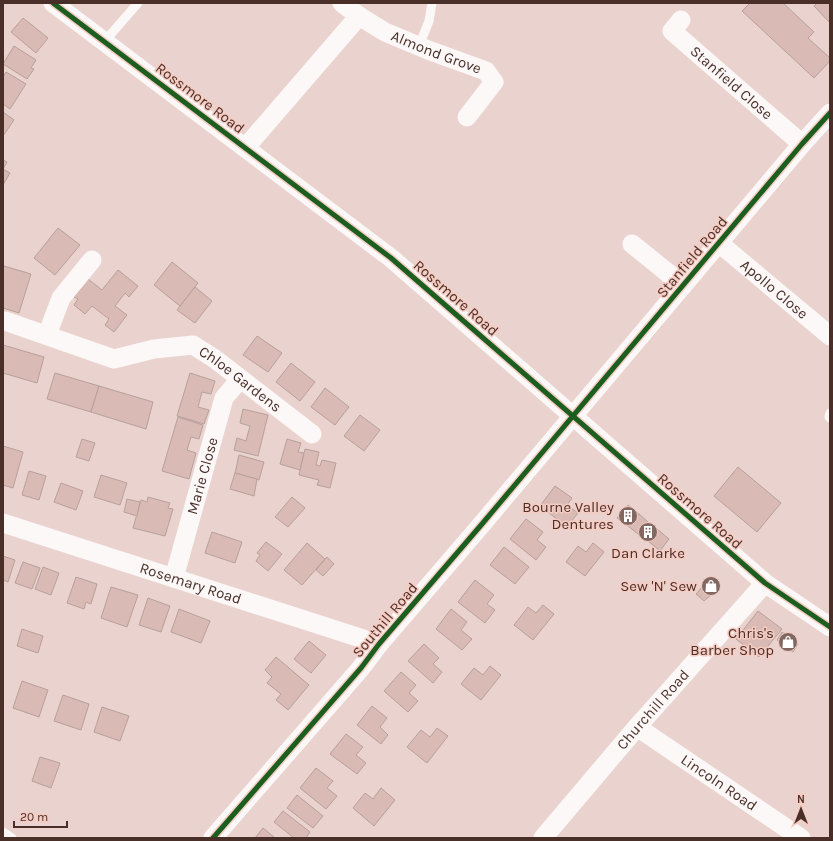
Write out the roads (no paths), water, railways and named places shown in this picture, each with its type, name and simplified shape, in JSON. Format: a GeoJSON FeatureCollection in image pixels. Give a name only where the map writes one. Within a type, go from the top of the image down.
{"type":"FeatureCollection","features":[{"type":"Feature","properties":{"kind":"street","name":"Rossmore Road"},"geometry":{"type":"LineString","coordinates":[[53,3],[246,147],[391,258],[765,583],[830,627]]}},
{"type":"Feature","properties":{"kind":"street","name":"Almond Grove"},"geometry":{"type":"LineString","coordinates":[[342,3],[359,16],[385,32],[486,71],[494,82],[467,116]]}},
{"type":"Feature","properties":{"kind":"street"},"geometry":{"type":"LineString","coordinates":[[246,147],[359,16]]}},
{"type":"Feature","properties":{"kind":"street","name":"Stanfield Close"},"geometry":{"type":"LineString","coordinates":[[681,20],[672,31],[802,144]]}},
{"type":"Feature","properties":{"kind":"street","name":"Stanfield Road"},"geometry":{"type":"LineString","coordinates":[[573,416],[802,144],[830,113]]}},
{"type":"Feature","properties":{"kind":"street","name":"Apollo Close"},"geometry":{"type":"LineString","coordinates":[[719,243],[830,336]]}},
{"type":"Feature","properties":{"kind":"street"},"geometry":{"type":"LineString","coordinates":[[632,244],[683,285]]}},
{"type":"Feature","properties":{"kind":"street"},"geometry":{"type":"LineString","coordinates":[[47,335],[61,298],[92,260]]}},
{"type":"Feature","properties":{"kind":"street","name":"Chloe Gardens"},"geometry":{"type":"LineString","coordinates":[[5,321],[114,359],[154,349],[193,345],[215,359],[312,434]]}},
{"type":"Feature","properties":{"kind":"street","name":"Marie Close"},"geometry":{"type":"LineString","coordinates":[[174,578],[224,398],[240,379]]}},
{"type":"Feature","properties":{"kind":"street","name":"Southill Road"},"geometry":{"type":"LineString","coordinates":[[213,838],[361,668],[379,644],[573,416]]}},
{"type":"Feature","properties":{"kind":"street","name":"Rosemary Road"},"geometry":{"type":"LineString","coordinates":[[3,523],[379,644]]}},
{"type":"Feature","properties":{"kind":"street","name":"Churchill Road"},"geometry":{"type":"LineString","coordinates":[[543,838],[637,726],[765,583]]}},
{"type":"Feature","properties":{"kind":"street","name":"Lincoln Road"},"geometry":{"type":"LineString","coordinates":[[637,726],[801,838]]}},
{"type":"Feature","properties":{"kind":"lane"},"geometry":{"type":"LineString","coordinates":[[104,42],[138,3]]}},
{"type":"Feature","properties":{"kind":"lane"},"geometry":{"type":"LineString","coordinates":[[419,46],[429,22],[432,3]]}},
{"type":"Feature","properties":{"kind":"lane"},"geometry":{"type":"LineString","coordinates":[[830,413],[830,418]]}},
{"type":"Feature","properties":{"kind":"lane"},"geometry":{"type":"LineString","coordinates":[[3,832],[12,838]]}},
{"type":"Feature","properties":{"kind":"place","name":"Bourne Valley Dentures"},"geometry":{"type":"Point","coordinates":[628,516]}},
{"type":"Feature","properties":{"kind":"place","name":"Dan Clarke"},"geometry":{"type":"Point","coordinates":[648,532]}},
{"type":"Feature","properties":{"kind":"place","name":"Sew 'N' Sew"},"geometry":{"type":"Point","coordinates":[711,586]}},
{"type":"Feature","properties":{"kind":"place","name":"Chris's Barber Shop"},"geometry":{"type":"Point","coordinates":[788,642]}}]}
